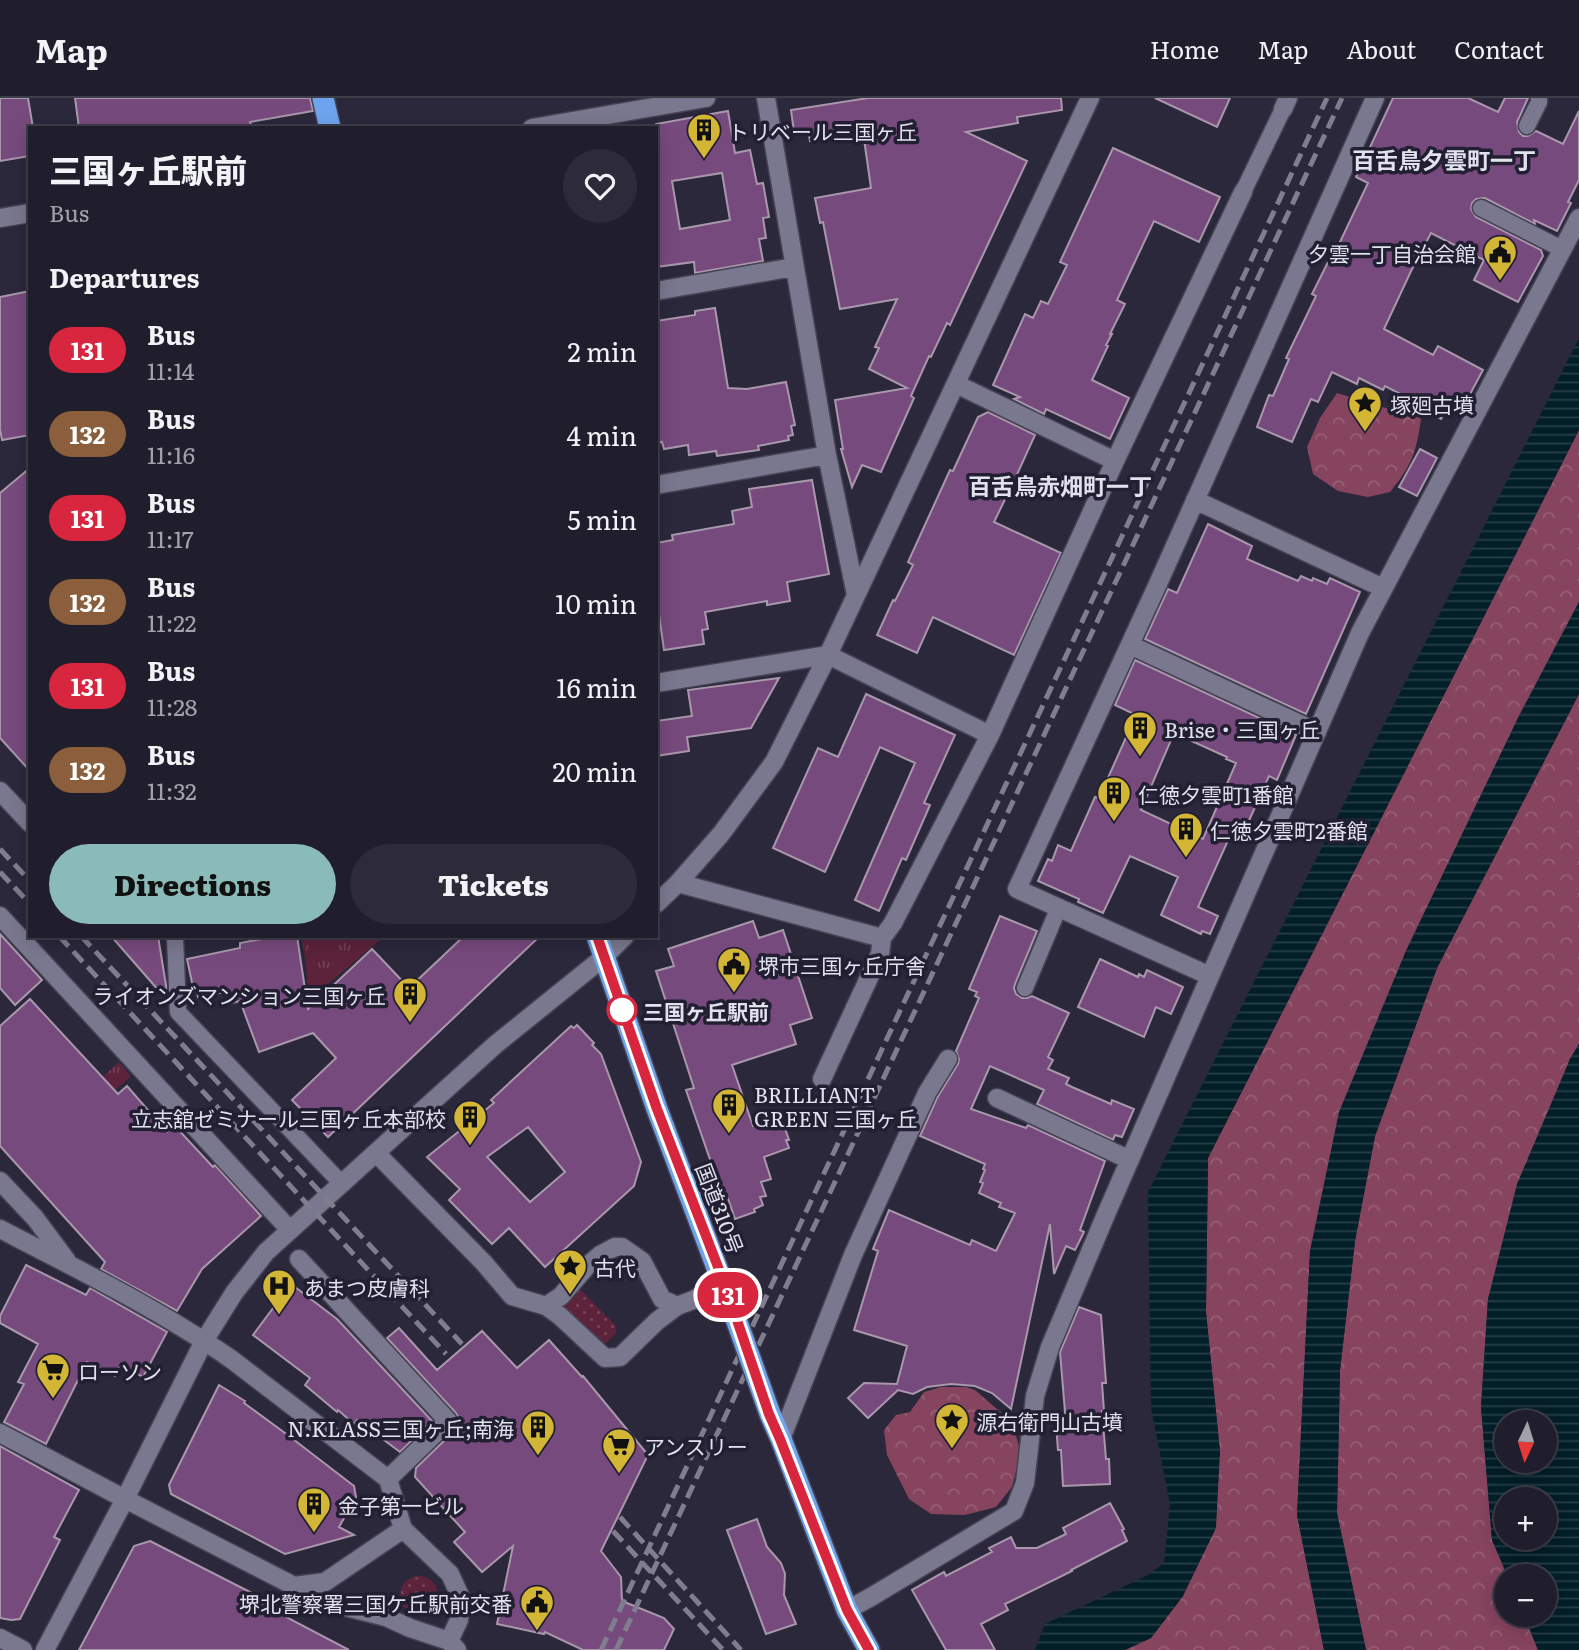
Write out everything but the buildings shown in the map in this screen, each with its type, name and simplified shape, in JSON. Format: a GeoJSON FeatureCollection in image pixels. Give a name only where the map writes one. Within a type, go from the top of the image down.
{"type":"FeatureCollection","features":[{"type":"Feature","properties":{"kind":"highway"},"geometry":{"type":"LineString","coordinates":[[323,98],[330,126]]}},
{"type":"Feature","properties":{"kind":"highway","name":"国道310号"},"geometry":{"type":"LineString","coordinates":[[598,938],[769,1414],[847,1610],[869,1650]]}},
{"type":"Feature","properties":{"kind":"street"},"geometry":{"type":"LineString","coordinates":[[544,126],[706,98]]}},
{"type":"Feature","properties":{"kind":"street"},"geometry":{"type":"LineString","coordinates":[[766,98],[827,455],[856,595]]}},
{"type":"Feature","properties":{"kind":"street"},"geometry":{"type":"LineString","coordinates":[[658,902],[721,834],[774,762],[828,655],[1090,98]]}},
{"type":"Feature","properties":{"kind":"street"},"geometry":{"type":"LineString","coordinates":[[1210,976],[1017,889],[1130,645],[1375,98]]}},
{"type":"Feature","properties":{"kind":"street"},"geometry":{"type":"LineString","coordinates":[[822,1079],[848,1011],[880,954],[882,938],[893,923],[990,735],[1115,461],[1243,192]]}},
{"type":"Feature","properties":{"kind":"street"},"geometry":{"type":"LineString","coordinates":[[0,218],[28,213]]}},
{"type":"Feature","properties":{"kind":"street"},"geometry":{"type":"LineString","coordinates":[[847,1610],[1014,1511],[1026,1483],[1035,1396],[1050,1347],[1210,976],[1360,633],[1579,218]]}},
{"type":"Feature","properties":{"kind":"street"},"geometry":{"type":"LineString","coordinates":[[658,292],[794,267]]}},
{"type":"Feature","properties":{"kind":"street"},"geometry":{"type":"LineString","coordinates":[[956,384],[1115,461]]}},
{"type":"Feature","properties":{"kind":"street"},"geometry":{"type":"LineString","coordinates":[[658,485],[827,455]]}},
{"type":"Feature","properties":{"kind":"street"},"geometry":{"type":"LineString","coordinates":[[1195,500],[1383,588]]}},
{"type":"Feature","properties":{"kind":"street"},"geometry":{"type":"LineString","coordinates":[[1130,645],[1317,732]]}},
{"type":"Feature","properties":{"kind":"street"},"geometry":{"type":"LineString","coordinates":[[658,683],[828,655],[990,735]]}},
{"type":"Feature","properties":{"kind":"street"},"geometry":{"type":"LineString","coordinates":[[0,791],[28,821]]}},
{"type":"Feature","properties":{"kind":"street"},"geometry":{"type":"LineString","coordinates":[[678,883],[794,919],[882,938]]}},
{"type":"Feature","properties":{"kind":"street"},"geometry":{"type":"LineString","coordinates":[[0,916],[290,1230]]}},
{"type":"Feature","properties":{"kind":"street"},"geometry":{"type":"LineString","coordinates":[[45,1650],[125,1499],[204,1340],[234,1293],[266,1252],[495,1045],[604,957],[623,938]]}},
{"type":"Feature","properties":{"kind":"street"},"geometry":{"type":"LineString","coordinates":[[780,1439],[853,1255],[927,1093],[948,1059]]}},
{"type":"Feature","properties":{"kind":"street"},"geometry":{"type":"LineString","coordinates":[[998,1098],[1130,1160]]}},
{"type":"Feature","properties":{"kind":"street"},"geometry":{"type":"LineString","coordinates":[[376,1153],[484,1263],[512,1296],[546,1306],[606,1358],[620,1357],[657,1321],[677,1306],[693,1300],[728,1295]]}},
{"type":"Feature","properties":{"kind":"street"},"geometry":{"type":"LineString","coordinates":[[0,1181],[35,1218],[69,1264]]}},
{"type":"Feature","properties":{"kind":"street"},"geometry":{"type":"LineString","coordinates":[[0,1229],[69,1264],[204,1340],[387,1479],[403,1530],[450,1574],[461,1598],[453,1645],[386,1617],[322,1601],[0,1433]]}},
{"type":"Feature","properties":{"kind":"street"},"geometry":{"type":"LineString","coordinates":[[546,1306],[561,1296],[600,1255],[615,1247],[622,1247],[642,1261],[662,1299],[677,1306]]}},
{"type":"Feature","properties":{"kind":"street"},"geometry":{"type":"LineString","coordinates":[[299,1259],[448,1421],[387,1479]]}},
{"type":"Feature","properties":{"kind":"street"},"geometry":{"type":"LineString","coordinates":[[294,1586],[325,1582],[403,1530]]}},
{"type":"Feature","properties":{"kind":"street"},"geometry":{"type":"LineString","coordinates":[[0,1638],[23,1650]]}},
{"type":"Feature","properties":{"kind":"lane"},"geometry":{"type":"LineString","coordinates":[[1527,126],[1539,98]]}},
{"type":"Feature","properties":{"kind":"lane"},"geometry":{"type":"LineString","coordinates":[[1243,192],[1285,104]]}},
{"type":"Feature","properties":{"kind":"lane"},"geometry":{"type":"LineString","coordinates":[[1481,208],[1562,248]]}},
{"type":"Feature","properties":{"kind":"lane"},"geometry":{"type":"LineString","coordinates":[[1025,988],[1059,908]]}},
{"type":"Feature","properties":{"kind":"lane"},"geometry":{"type":"LineString","coordinates":[[175,938],[178,1013],[342,1184]]}},
{"type":"Feature","properties":{"kind":"green space"},"geometry":{"type":"Polygon","coordinates":[[[1337,393],[1389,409],[1405,405],[1421,419],[1412,458],[1390,492],[1368,497],[1338,491],[1313,474],[1307,447],[1320,418],[1337,393]]]}},
{"type":"Feature","properties":{"kind":"green space"},"geometry":{"type":"Polygon","coordinates":[[[1579,430],[1579,602],[1518,718],[1405,953],[1310,1251],[1297,1515],[1324,1650],[1125,1650],[1151,1638],[1183,1596],[1220,1452],[1206,1312],[1208,1158],[1579,430]]]}},
{"type":"Feature","properties":{"kind":"green space"},"geometry":{"type":"Polygon","coordinates":[[[1579,694],[1579,1044],[1570,1059],[1488,1299],[1481,1407],[1492,1540],[1494,1550],[1502,1564],[1494,1564],[1494,1627],[1529,1627],[1538,1650],[1366,1650],[1337,1513],[1340,1370],[1355,1241],[1375,1136],[1437,968],[1579,694]]]}},
{"type":"Feature","properties":{"kind":"green space"},"geometry":{"type":"Polygon","coordinates":[[[302,938],[383,938],[310,999],[302,938]]]}},
{"type":"Feature","properties":{"kind":"green space"},"geometry":{"type":"Polygon","coordinates":[[[119,1062],[131,1076],[84,1118],[72,1105],[119,1062]]]}},
{"type":"Feature","properties":{"kind":"green space"},"geometry":{"type":"Polygon","coordinates":[[[576,1289],[581,1290],[616,1326],[616,1333],[606,1343],[597,1342],[565,1309],[566,1300],[576,1289]]]}},
{"type":"Feature","properties":{"kind":"green space"},"geometry":{"type":"Polygon","coordinates":[[[941,1387],[966,1387],[975,1390],[1012,1422],[1021,1453],[1012,1487],[996,1507],[965,1515],[931,1514],[909,1499],[887,1455],[884,1430],[896,1415],[910,1412],[924,1392],[941,1387]]]}},
{"type":"Feature","properties":{"kind":"green space"},"geometry":{"type":"Polygon","coordinates":[[[419,1576],[432,1582],[438,1595],[432,1608],[419,1614],[406,1608],[400,1595],[406,1582],[419,1576]]]}},
{"type":"Feature","properties":{"kind":"water"},"geometry":{"type":"Polygon","coordinates":[[[1579,338],[1579,430],[1208,1158],[1206,1312],[1220,1452],[1216,1528],[1183,1596],[1151,1638],[1125,1650],[1035,1650],[1045,1624],[1148,1575],[1164,1563],[1170,1504],[1151,1408],[1148,1192],[1579,338]]]}},
{"type":"Feature","properties":{"kind":"water"},"geometry":{"type":"Polygon","coordinates":[[[1579,602],[1579,694],[1437,968],[1375,1136],[1355,1241],[1340,1370],[1337,1513],[1366,1650],[1324,1650],[1297,1515],[1310,1251],[1339,1112],[1405,953],[1518,718],[1579,602]]]}},
{"type":"Feature","properties":{"kind":"water"},"geometry":{"type":"Polygon","coordinates":[[[1579,1044],[1579,1650],[1538,1650],[1529,1627],[1557,1627],[1557,1564],[1502,1564],[1496,1550],[1557,1550],[1557,1487],[1494,1487],[1494,1545],[1492,1540],[1481,1407],[1488,1299],[1517,1184],[1570,1059],[1579,1044]]]}},
{"type":"Feature","properties":{"kind":"railway"},"geometry":{"type":"LineString","coordinates":[[601,1650],[1327,98]]}},
{"type":"Feature","properties":{"kind":"railway"},"geometry":{"type":"LineString","coordinates":[[616,1650],[1342,98]]}},
{"type":"Feature","properties":{"kind":"railway"},"geometry":{"type":"LineString","coordinates":[[0,849],[28,879]]}},
{"type":"Feature","properties":{"kind":"railway"},"geometry":{"type":"LineString","coordinates":[[0,872],[28,902]]}},
{"type":"Feature","properties":{"kind":"railway"},"geometry":{"type":"LineString","coordinates":[[61,938],[446,1354]]}},
{"type":"Feature","properties":{"kind":"railway"},"geometry":{"type":"LineString","coordinates":[[83,938],[462,1344]]}},
{"type":"Feature","properties":{"kind":"railway"},"geometry":{"type":"LineString","coordinates":[[620,1517],[741,1650]]}},
{"type":"Feature","properties":{"kind":"railway"},"geometry":{"type":"LineString","coordinates":[[613,1531],[723,1650]]}},
{"type":"Feature","properties":{"kind":"bus line","name":"131"},"geometry":{"type":"LineString","coordinates":[[598,938],[657,1109],[725,1285],[769,1414],[847,1610],[869,1650]]}},
{"type":"Feature","properties":{"kind":"place","name":"トリベール三国ヶ丘"},"geometry":{"type":"Point","coordinates":[704,160]}},
{"type":"Feature","properties":{"kind":"place","name":"夕雲一丁自治会館"},"geometry":{"type":"Point","coordinates":[1500,282]}},
{"type":"Feature","properties":{"kind":"place","name":"塚廻古墳"},"geometry":{"type":"Point","coordinates":[1365,433]}},
{"type":"Feature","properties":{"kind":"place","name":"Brise・三国ヶ丘"},"geometry":{"type":"Point","coordinates":[1140,758]}},
{"type":"Feature","properties":{"kind":"place","name":"仁徳夕雲町1番館"},"geometry":{"type":"Point","coordinates":[1114,823]}},
{"type":"Feature","properties":{"kind":"place","name":"仁徳夕雲町2番館"},"geometry":{"type":"Point","coordinates":[1186,859]}},
{"type":"Feature","properties":{"kind":"place","name":"堺市三国ヶ丘庁舎"},"geometry":{"type":"Point","coordinates":[734,994]}},
{"type":"Feature","properties":{"kind":"place","name":"三国ヶ丘駅前"},"geometry":{"type":"Point","coordinates":[622,1010]}},
{"type":"Feature","properties":{"kind":"place","name":"ライオンズマンション三国ヶ丘"},"geometry":{"type":"Point","coordinates":[410,1024]}},
{"type":"Feature","properties":{"kind":"place","name":"BRILLIANT GREEN 三国ヶ丘"},"geometry":{"type":"Point","coordinates":[729,1135]}},
{"type":"Feature","properties":{"kind":"place","name":"立志舘ゼミナール三国ヶ丘本部校"},"geometry":{"type":"Point","coordinates":[470,1147]}},
{"type":"Feature","properties":{"kind":"place","name":"古代"},"geometry":{"type":"Point","coordinates":[570,1296]}},
{"type":"Feature","properties":{"kind":"place","name":"あまつ皮膚科"},"geometry":{"type":"Point","coordinates":[279,1316]}},
{"type":"Feature","properties":{"kind":"place","name":"ローソン"},"geometry":{"type":"Point","coordinates":[53,1400]}},
{"type":"Feature","properties":{"kind":"place","name":"源右衛門山古墳"},"geometry":{"type":"Point","coordinates":[952,1450]}},
{"type":"Feature","properties":{"kind":"place","name":"N.KLASS三国ヶ丘;南海"},"geometry":{"type":"Point","coordinates":[538,1457]}},
{"type":"Feature","properties":{"kind":"place","name":"アンスリー"},"geometry":{"type":"Point","coordinates":[619,1475]}},
{"type":"Feature","properties":{"kind":"place","name":"金子第一ビル"},"geometry":{"type":"Point","coordinates":[314,1534]}},
{"type":"Feature","properties":{"kind":"place","name":"堺北警察署三国ケ丘駅前交番"},"geometry":{"type":"Point","coordinates":[537,1632]}},
{"type":"Feature","properties":{"kind":"district","name":"百舌鳥夕雲町一丁"},"geometry":{"type":"Point","coordinates":[1444,159]}},
{"type":"Feature","properties":{"kind":"district","name":"百舌鳥赤畑町一丁"},"geometry":{"type":"Point","coordinates":[1060,485]}}]}
